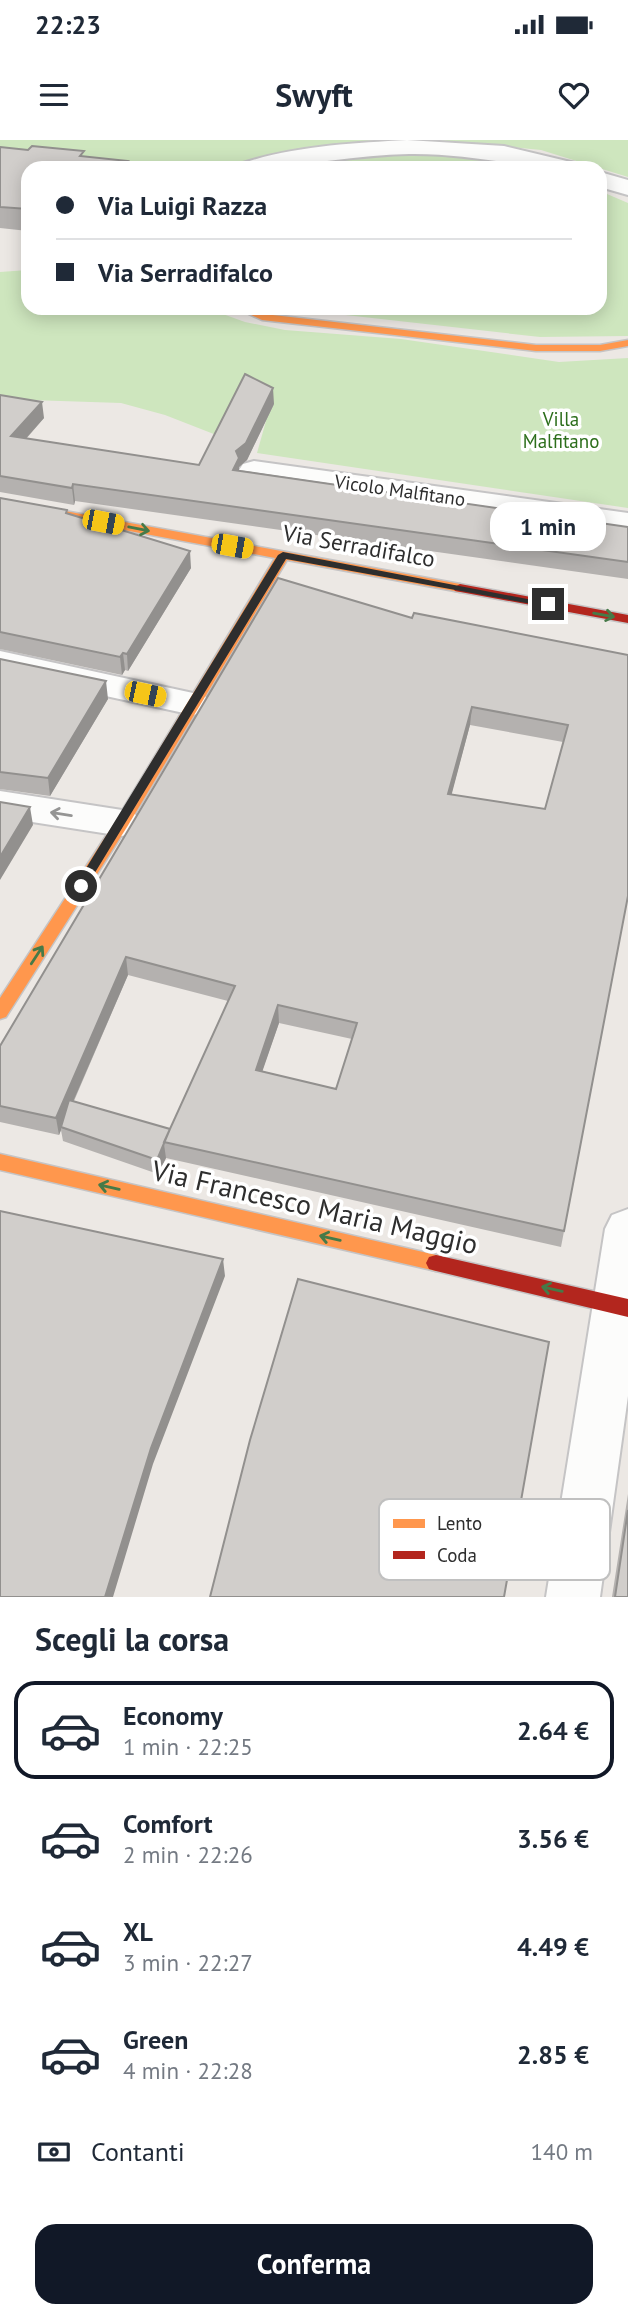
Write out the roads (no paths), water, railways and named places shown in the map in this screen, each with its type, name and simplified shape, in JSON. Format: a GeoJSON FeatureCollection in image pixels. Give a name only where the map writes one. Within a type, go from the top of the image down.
{"type":"FeatureCollection","features":[{"type":"Feature","properties":{"kind":"street"},"geometry":{"type":"LineString","coordinates":[[289,161],[337,152],[433,145],[533,157],[545,161]]}},
{"type":"Feature","properties":{"kind":"street"},"geometry":{"type":"LineString","coordinates":[[607,181],[628,188]]}},
{"type":"Feature","properties":{"kind":"street"},"geometry":{"type":"LineString","coordinates":[[257,315],[536,348],[600,348],[628,343]]}},
{"type":"Feature","properties":{"kind":"street","name":"Vicolo Malfitano"},"geometry":{"type":"LineString","coordinates":[[254,470],[628,522]]}},
{"type":"Feature","properties":{"kind":"street","name":"Via Serradifalco"},"geometry":{"type":"LineString","coordinates":[[0,503],[628,619]]}},
{"type":"Feature","properties":{"kind":"street"},"geometry":{"type":"LineString","coordinates":[[0,1012],[122,823],[283,555]]}},
{"type":"Feature","properties":{"kind":"street"},"geometry":{"type":"LineString","coordinates":[[0,662],[193,704]]}},
{"type":"Feature","properties":{"kind":"street"},"geometry":{"type":"LineString","coordinates":[[0,804],[122,823]]}},
{"type":"Feature","properties":{"kind":"street","name":"Via Francesco Maria Maggio"},"geometry":{"type":"LineString","coordinates":[[0,1161],[623,1306]]}},
{"type":"Feature","properties":{"kind":"street"},"geometry":{"type":"LineString","coordinates":[[590,1499],[623,1306],[628,1229]]}},
{"type":"Feature","properties":{"kind":"park label","name":"Villa Malfitano"},"geometry":{"type":"Point","coordinates":[561,430]}}]}
